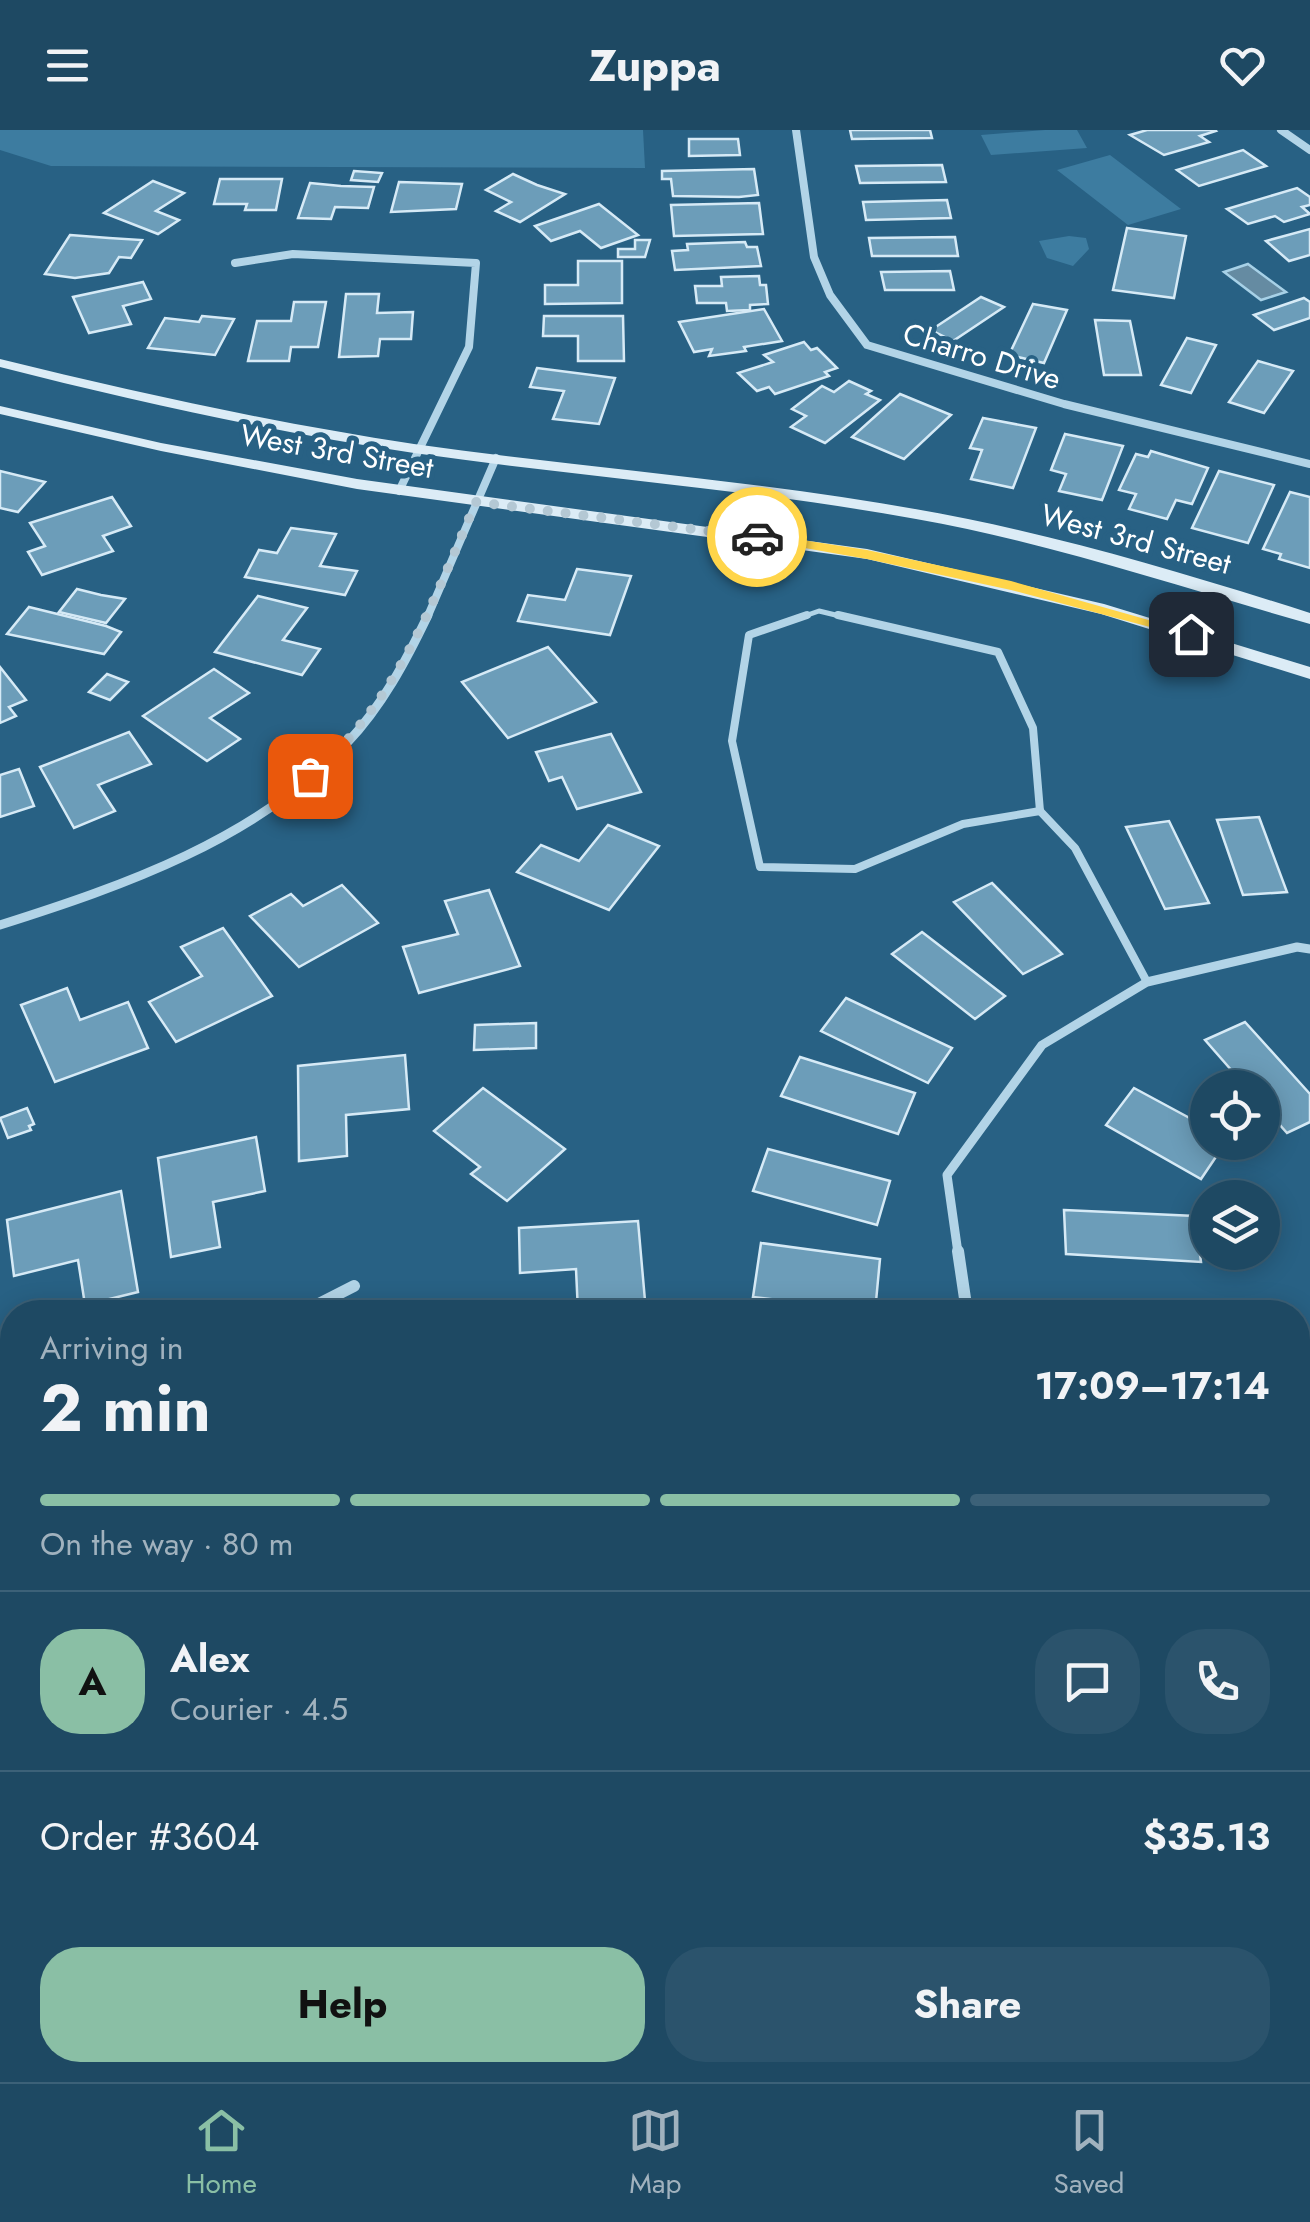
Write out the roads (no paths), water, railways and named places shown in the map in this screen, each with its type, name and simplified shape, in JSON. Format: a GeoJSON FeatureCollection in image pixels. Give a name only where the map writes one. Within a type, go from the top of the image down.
{"type":"FeatureCollection","features":[{"type":"Feature","properties":{"kind":"main road","name":"West 3rd Street"},"geometry":{"type":"LineString","coordinates":[[0,363],[276,424],[419,448],[917,514],[1058,544],[1310,619]]}},
{"type":"Feature","properties":{"kind":"main road","name":"West 3rd Street"},"geometry":{"type":"LineString","coordinates":[[0,410],[196,454],[399,491],[726,532],[884,558],[1104,609],[1310,672]]}},
{"type":"Feature","properties":{"kind":"street","name":"Charro Drive"},"geometry":{"type":"LineString","coordinates":[[796,130],[814,257],[830,295],[867,345],[1064,404],[1310,464]]}},
{"type":"Feature","properties":{"kind":"street"},"geometry":{"type":"LineString","coordinates":[[1281,130],[1310,150]]}},
{"type":"Feature","properties":{"kind":"street"},"geometry":{"type":"LineString","coordinates":[[235,263],[293,254],[476,262],[475,315],[469,347],[399,491]]}},
{"type":"Feature","properties":{"kind":"street"},"geometry":{"type":"LineString","coordinates":[[0,925],[119,886],[180,858],[268,806],[340,750],[364,725],[396,678],[496,458]]}},
{"type":"Feature","properties":{"kind":"street"},"geometry":{"type":"LineString","coordinates":[[964,1300],[947,1176],[1042,1044],[1147,982],[1297,948],[1310,949]]}},
{"type":"Feature","properties":{"kind":"street"},"geometry":{"type":"LineString","coordinates":[[327,1300],[354,1286]]}},
{"type":"Feature","properties":{"kind":"lane"},"geometry":{"type":"LineString","coordinates":[[1040,811],[963,824],[855,869],[760,867],[732,741],[750,635],[819,611],[998,652],[1032,728],[1040,811],[1075,848],[1147,982]]}}]}
